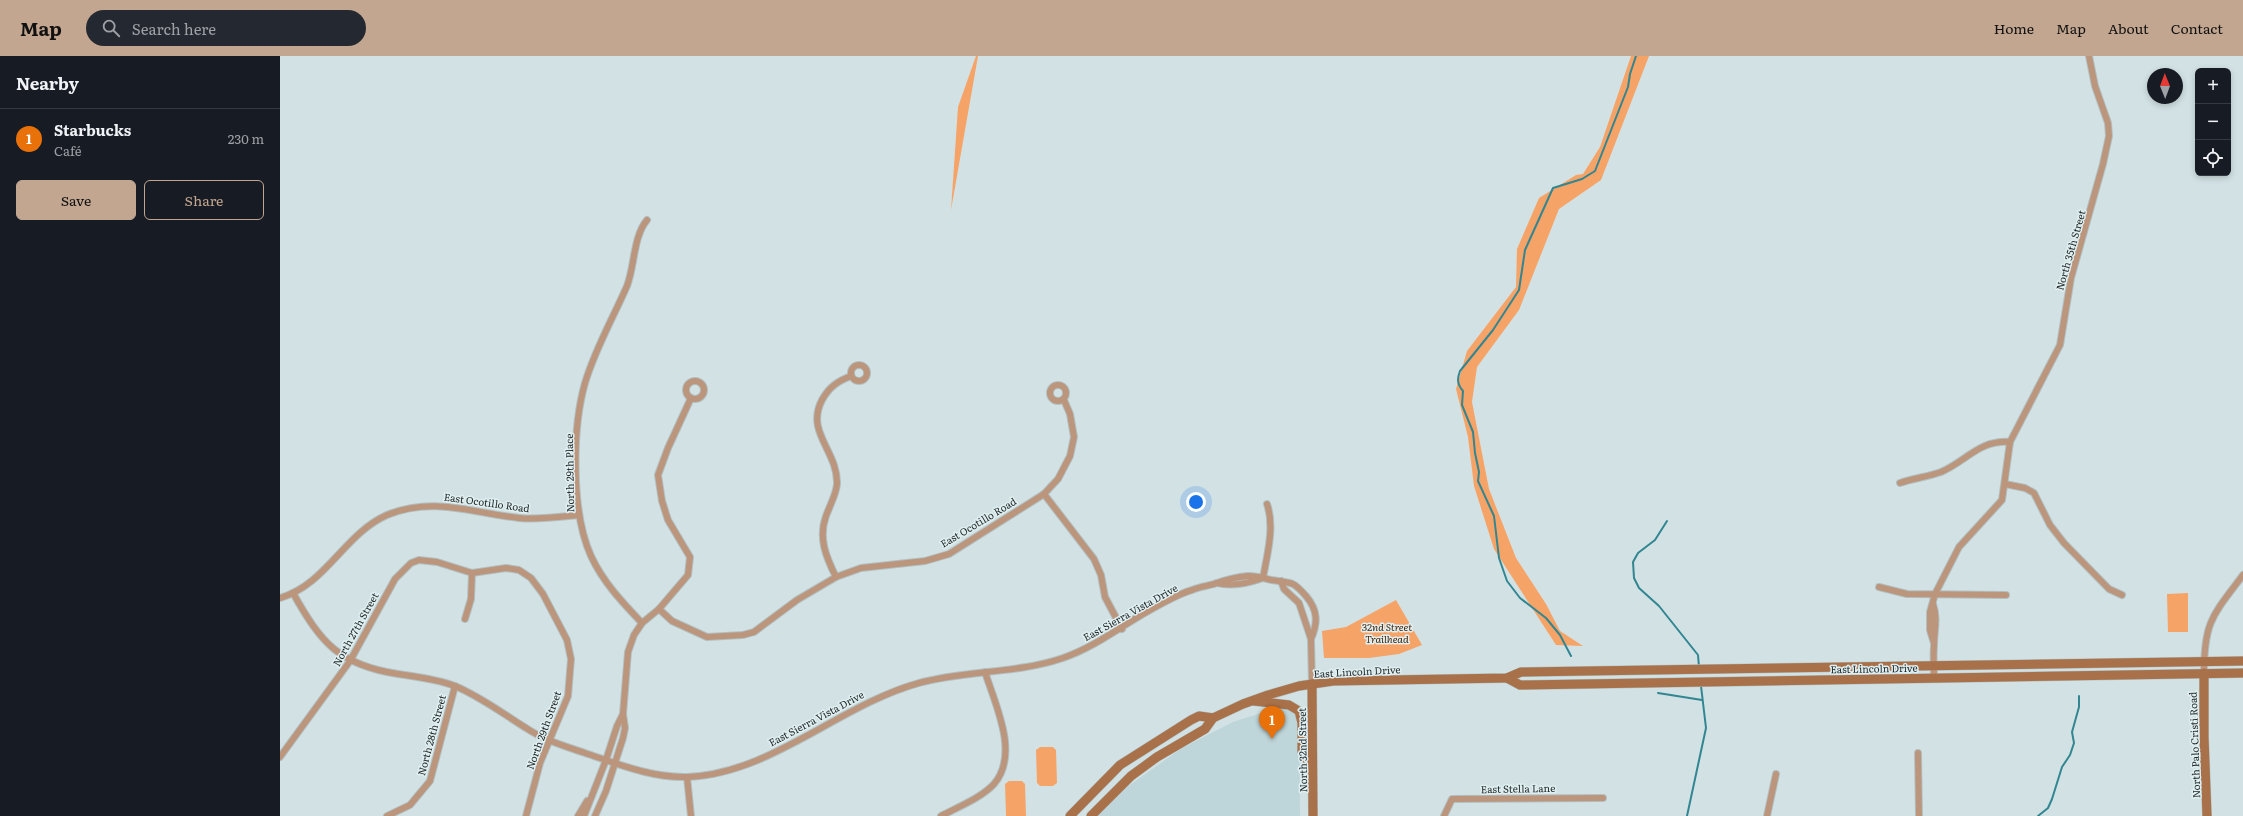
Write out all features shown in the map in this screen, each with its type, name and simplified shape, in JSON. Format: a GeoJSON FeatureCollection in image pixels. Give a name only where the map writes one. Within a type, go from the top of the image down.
{"type":"FeatureCollection","features":[{"type":"Feature","properties":{"kind":"main road","name":"East Lincoln Drive"},"geometry":{"type":"LineString","coordinates":[[1091,816],[1131,776],[1157,756],[1205,729],[1213,718],[1268,694],[1312,684],[1362,680],[1507,678],[1521,672],[2243,661]]}},
{"type":"Feature","properties":{"kind":"main road"},"geometry":{"type":"LineString","coordinates":[[1680,670],[1680,682]]}},
{"type":"Feature","properties":{"kind":"main road","name":"North Palo Cristi Road"},"geometry":{"type":"LineString","coordinates":[[2204,673],[2204,737],[2207,816]]}},
{"type":"Feature","properties":{"kind":"main road","name":"East Lincoln Drive"},"geometry":{"type":"LineString","coordinates":[[1507,678],[1520,685],[2243,673]]}},
{"type":"Feature","properties":{"kind":"main road","name":"North 32nd Street"},"geometry":{"type":"LineString","coordinates":[[1312,684],[1313,816]]}},
{"type":"Feature","properties":{"kind":"main road"},"geometry":{"type":"LineString","coordinates":[[1251,701],[1289,705],[1299,711],[1302,723],[1302,752],[1313,771]]}},
{"type":"Feature","properties":{"kind":"main road","name":"East Lincoln Drive"},"geometry":{"type":"LineString","coordinates":[[1070,816],[1120,765],[1191,720],[1199,716],[1213,718]]}},
{"type":"Feature","properties":{"kind":"street","name":"North 35th Street"},"geometry":{"type":"LineString","coordinates":[[1934,678],[1934,643],[1937,631],[1936,612],[1933,604],[1935,594],[1959,547],[2002,500],[2010,442],[2060,345],[2071,278],[2107,152],[2108,123],[2095,86],[2089,56]]}},
{"type":"Feature","properties":{"kind":"street","name":"North 29th Place"},"geometry":{"type":"LineString","coordinates":[[642,623],[604,580],[590,555],[579,515],[576,440],[585,383],[632,272],[638,239],[642,227],[648,220]]}},
{"type":"Feature","properties":{"kind":"street"},"geometry":{"type":"LineString","coordinates":[[836,577],[823,547],[826,518],[834,498],[837,484],[836,472],[834,461],[815,420],[819,406],[827,390],[839,381],[851,376]]}},
{"type":"Feature","properties":{"kind":"street"},"geometry":{"type":"LineString","coordinates":[[596,816],[616,764],[625,728],[623,714],[628,652],[634,635],[642,623],[659,609],[688,575],[690,556],[668,520],[662,501],[658,475],[668,448],[692,398]]}},
{"type":"Feature","properties":{"kind":"street","name":"East Ocotillo Road"},"geometry":{"type":"LineString","coordinates":[[659,609],[672,621],[707,637],[743,635],[754,632],[797,600],[836,577],[861,568],[925,561],[949,554],[1044,494],[1058,479],[1071,450],[1074,437],[1073,425],[1064,400]]}},
{"type":"Feature","properties":{"kind":"street"},"geometry":{"type":"LineString","coordinates":[[1900,483],[1911,479],[1926,477],[1943,471],[1984,446],[1997,441],[2010,442]]}},
{"type":"Feature","properties":{"kind":"street"},"geometry":{"type":"LineString","coordinates":[[2005,484],[2025,488],[2034,493],[2050,525],[2064,543],[2109,589],[2122,595]]}},
{"type":"Feature","properties":{"kind":"street"},"geometry":{"type":"LineString","coordinates":[[1044,494],[1094,559],[1101,575],[1105,597],[1122,629]]}},
{"type":"Feature","properties":{"kind":"street"},"geometry":{"type":"LineString","coordinates":[[1263,578],[1270,537],[1270,517],[1267,504]]}},
{"type":"Feature","properties":{"kind":"street","name":"East Ocotillo Road"},"geometry":{"type":"LineString","coordinates":[[280,598],[292,593],[317,577],[358,533],[374,521],[403,510],[437,505],[519,518],[548,519],[579,515]]}},
{"type":"Feature","properties":{"kind":"street","name":"North 27th Street"},"geometry":{"type":"LineString","coordinates":[[280,757],[350,661],[395,578],[410,563],[419,560],[436,562],[472,573]]}},
{"type":"Feature","properties":{"kind":"street","name":"North 29th Street"},"geometry":{"type":"LineString","coordinates":[[472,573],[506,568],[519,570],[531,578],[543,594],[567,640],[571,659],[568,696],[560,719],[549,740],[526,816]]}},
{"type":"Feature","properties":{"kind":"street"},"geometry":{"type":"LineString","coordinates":[[465,619],[471,599],[472,573]]}},
{"type":"Feature","properties":{"kind":"street"},"geometry":{"type":"LineString","coordinates":[[2204,673],[2207,632],[2211,618],[2243,575]]}},
{"type":"Feature","properties":{"kind":"street","name":"East Sierra Vista Drive"},"geometry":{"type":"LineString","coordinates":[[292,593],[322,638],[340,656],[350,661],[386,672],[431,679],[455,686],[489,703],[526,728],[549,740],[616,764],[647,773],[687,777],[708,774],[751,763],[796,742],[862,704],[904,688],[947,676],[985,672],[1049,662],[1076,653],[1122,629],[1148,611],[1190,590],[1217,583],[1224,585],[1251,583],[1263,578],[1281,582],[1288,581],[1302,591],[1315,610],[1317,624],[1311,639]]}},
{"type":"Feature","properties":{"kind":"street","name":"East Sierra Vista Drive"},"geometry":{"type":"LineString","coordinates":[[1281,582],[1284,589],[1299,603],[1311,639],[1312,684]]}},
{"type":"Feature","properties":{"kind":"street"},"geometry":{"type":"LineString","coordinates":[[1879,588],[1907,594],[2006,595]]}},
{"type":"Feature","properties":{"kind":"street"},"geometry":{"type":"LineString","coordinates":[[1294,598],[1302,591]]}},
{"type":"Feature","properties":{"kind":"street"},"geometry":{"type":"LineString","coordinates":[[942,816],[984,792],[994,784],[1002,767],[1004,759],[1004,739],[985,672]]}},
{"type":"Feature","properties":{"kind":"street","name":"North 28th Street"},"geometry":{"type":"LineString","coordinates":[[387,816],[410,805],[430,781],[455,686]]}},
{"type":"Feature","properties":{"kind":"street"},"geometry":{"type":"LineString","coordinates":[[584,816],[606,760],[617,726],[623,714]]}},
{"type":"Feature","properties":{"kind":"street"},"geometry":{"type":"LineString","coordinates":[[1918,753],[1919,816]]}},
{"type":"Feature","properties":{"kind":"street"},"geometry":{"type":"LineString","coordinates":[[1767,816],[1776,774]]}},
{"type":"Feature","properties":{"kind":"street"},"geometry":{"type":"LineString","coordinates":[[687,777],[691,816]]}},
{"type":"Feature","properties":{"kind":"street"},"geometry":{"type":"LineString","coordinates":[[578,816],[591,797]]}},
{"type":"Feature","properties":{"kind":"street","name":"East Stella Lane"},"geometry":{"type":"LineString","coordinates":[[1444,816],[1452,799],[1603,798]]}},
{"type":"Feature","properties":{"kind":"street"},"geometry":{"type":"LineString","coordinates":[[600,816],[602,801]]}},
{"type":"Feature","properties":{"kind":"shaded area"},"geometry":{"type":"Polygon","coordinates":[[[1280,707],[1295,711],[1299,721],[1300,816],[1098,816],[1127,787],[1182,748],[1233,722],[1280,707]]]}},
{"type":"Feature","properties":{"kind":"green space"},"geometry":{"type":"Polygon","coordinates":[[[976,56],[978,56],[951,210],[958,107],[976,56]]]}},
{"type":"Feature","properties":{"kind":"green space"},"geometry":{"type":"Polygon","coordinates":[[[1631,56],[1649,56],[1601,180],[1559,209],[1519,310],[1477,367],[1472,402],[1489,489],[1516,558],[1546,604],[1560,631],[1583,646],[1556,645],[1494,549],[1474,486],[1468,437],[1456,389],[1467,351],[1516,287],[1517,249],[1539,198],[1576,175],[1583,174],[1600,147],[1631,56]]]}},
{"type":"Feature","properties":{"kind":"green space"},"geometry":{"type":"Polygon","coordinates":[[[2188,593],[2188,632],[2168,632],[2167,594],[2188,593]]]}},
{"type":"Feature","properties":{"kind":"green space","name":"32nd Street Trailhead"},"geometry":{"type":"Polygon","coordinates":[[[1396,600],[1422,645],[1399,654],[1369,658],[1324,658],[1322,631],[1346,627],[1396,600]]]}},
{"type":"Feature","properties":{"kind":"green space"},"geometry":{"type":"Polygon","coordinates":[[[1040,747],[1053,747],[1056,750],[1057,783],[1053,786],[1040,786],[1037,783],[1036,750],[1040,747]]]}},
{"type":"Feature","properties":{"kind":"green space"},"geometry":{"type":"Polygon","coordinates":[[[1009,781],[1022,781],[1025,784],[1026,816],[1006,816],[1005,784],[1009,781]]]}},
{"type":"Feature","properties":{"kind":"waterway"},"geometry":{"type":"LineString","coordinates":[[1571,656],[1560,635],[1546,618],[1520,598],[1507,581],[1499,558],[1494,516],[1478,481],[1479,472],[1473,432],[1462,405],[1463,391],[1458,379],[1460,371],[1493,330],[1519,290],[1525,250],[1553,188],[1582,179],[1595,171],[1628,87],[1630,74],[1636,56]]}},
{"type":"Feature","properties":{"kind":"waterway"},"geometry":{"type":"LineString","coordinates":[[1667,521],[1655,540],[1638,553],[1633,562],[1634,578],[1639,588],[1659,606],[1698,655],[1699,667]]}},
{"type":"Feature","properties":{"kind":"waterway"},"geometry":{"type":"LineString","coordinates":[[1687,816],[1706,728],[1701,686]]}},
{"type":"Feature","properties":{"kind":"waterway"},"geometry":{"type":"LineString","coordinates":[[1658,693],[1702,700]]}},
{"type":"Feature","properties":{"kind":"waterway"},"geometry":{"type":"LineString","coordinates":[[2038,816],[2048,808],[2062,767],[2070,755],[2074,743],[2072,732],[2079,707],[2079,696]]}},
{"type":"Feature","properties":{"kind":"place","name":"Starbucks"},"geometry":{"type":"Point","coordinates":[1272,739]}}]}
